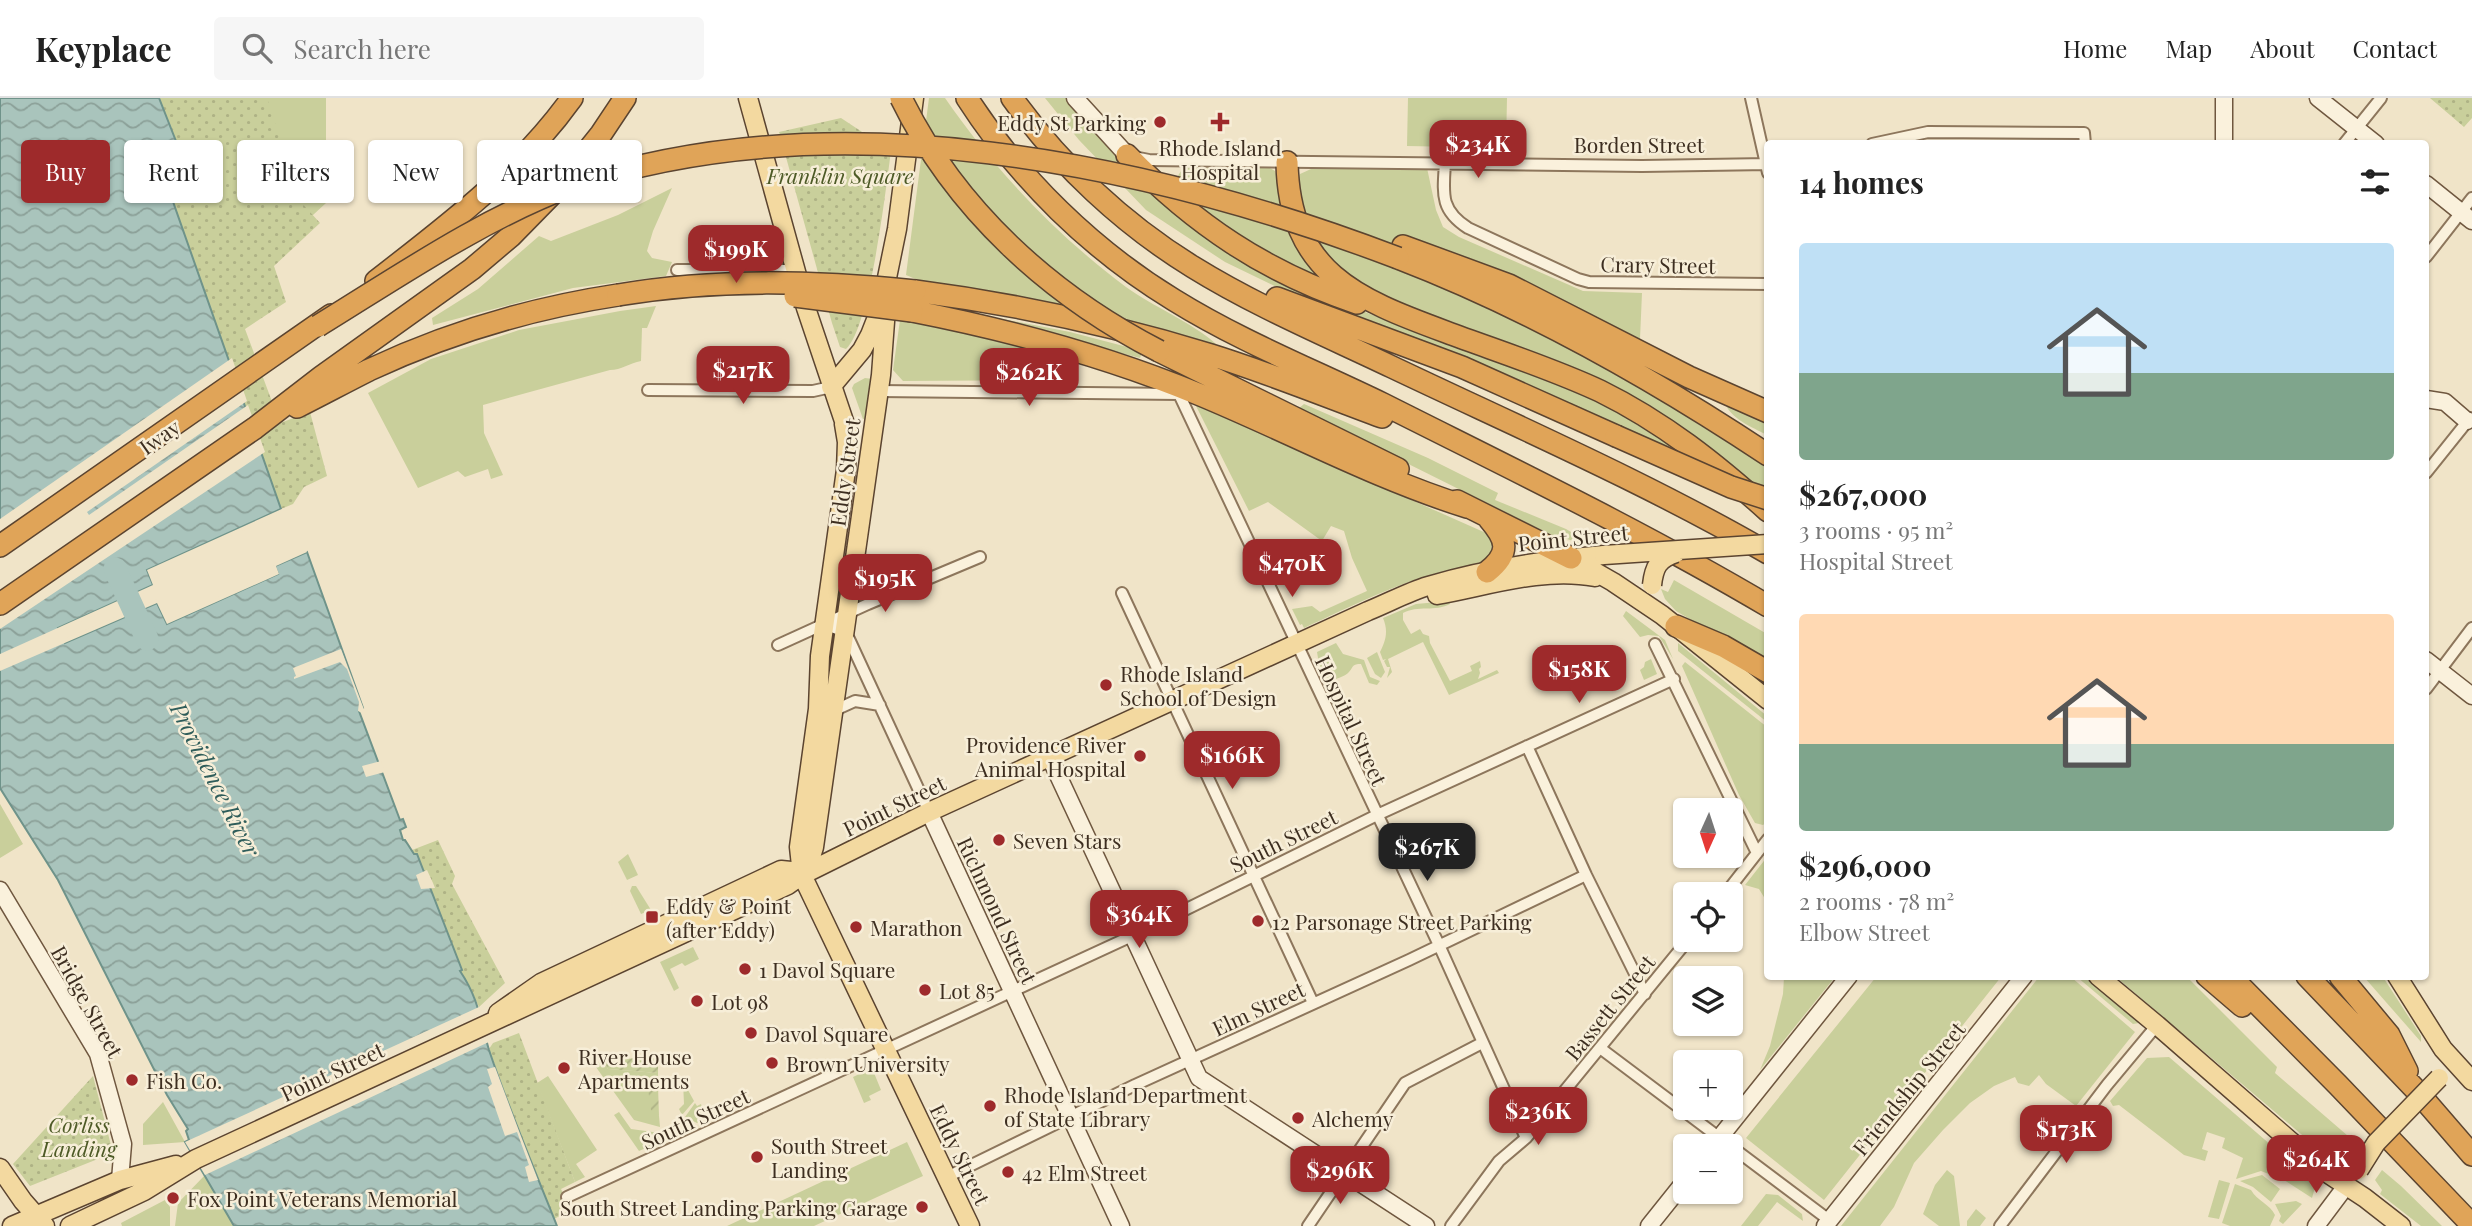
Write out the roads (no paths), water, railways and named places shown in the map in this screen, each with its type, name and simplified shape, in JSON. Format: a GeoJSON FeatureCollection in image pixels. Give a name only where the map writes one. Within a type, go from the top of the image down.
{"type":"FeatureCollection","features":[{"type":"Feature","properties":{"kind":"highway"},"geometry":{"type":"LineString","coordinates":[[318,326],[485,194],[527,153],[572,98]]}},
{"type":"Feature","properties":{"kind":"highway"},"geometry":{"type":"LineString","coordinates":[[0,604],[255,428],[347,370],[454,284],[527,221],[586,154],[625,98]]}},
{"type":"Feature","properties":{"kind":"highway"},"geometry":{"type":"LineString","coordinates":[[901,98],[929,148],[954,183],[993,229],[1043,275],[1122,331],[1280,420]]}},
{"type":"Feature","properties":{"kind":"highway"},"geometry":{"type":"LineString","coordinates":[[967,98],[999,144],[1046,197],[1098,245],[1145,281],[1215,323],[1612,519],[1764,604]]}},
{"type":"Feature","properties":{"kind":"highway"},"geometry":{"type":"LineString","coordinates":[[1012,98],[1050,146],[1084,182],[1172,254],[1256,302],[1633,482],[1764,551]]}},
{"type":"Feature","properties":{"kind":"highway"},"geometry":{"type":"LineString","coordinates":[[318,326],[468,234],[531,201],[641,163],[687,152],[802,140],[871,140],[998,150],[1124,172],[1258,208],[1339,225],[1401,252],[1609,358],[1699,410],[1764,452]]}},
{"type":"Feature","properties":{"kind":"highway"},"geometry":{"type":"LineString","coordinates":[[1127,155],[1182,208],[1244,252],[1320,289],[1574,380],[1620,401],[1700,452],[1764,508]]}},
{"type":"Feature","properties":{"kind":"highway"},"geometry":{"type":"LineString","coordinates":[[1287,162],[1287,184],[1293,210],[1304,238],[1323,265],[1345,287],[1412,320]]}},
{"type":"Feature","properties":{"kind":"highway"},"geometry":{"type":"LineString","coordinates":[[1401,252],[1519,290],[1689,377],[1764,410]]}},
{"type":"Feature","properties":{"kind":"highway"},"geometry":{"type":"LineString","coordinates":[[1172,254],[1308,310],[1472,371],[1731,488],[1764,498]]}},
{"type":"Feature","properties":{"kind":"highway"},"geometry":{"type":"LineString","coordinates":[[347,370],[412,352],[500,321],[544,309],[618,295],[683,285],[820,283],[913,301],[1052,314],[1185,348],[1251,368],[1485,456]]}},
{"type":"Feature","properties":{"kind":"highway"},"geometry":{"type":"LineString","coordinates":[[913,301],[977,324],[1072,350],[1280,420],[1407,474],[1467,508],[1571,558]]}},
{"type":"Feature","properties":{"kind":"highway","name":"Iway"},"geometry":{"type":"LineString","coordinates":[[0,546],[318,326]]}},
{"type":"Feature","properties":{"kind":"highway"},"geometry":{"type":"LineString","coordinates":[[1488,517],[1504,541],[1504,553],[1499,563],[1488,572]]}},
{"type":"Feature","properties":{"kind":"highway"},"geometry":{"type":"LineString","coordinates":[[1669,620],[1764,670]]}},
{"type":"Feature","properties":{"kind":"highway"},"geometry":{"type":"LineString","coordinates":[[2212,980],[2338,1085]]}},
{"type":"Feature","properties":{"kind":"highway"},"geometry":{"type":"LineString","coordinates":[[2234,980],[2472,1225]]}},
{"type":"Feature","properties":{"kind":"highway"},"geometry":{"type":"LineString","coordinates":[[2311,980],[2415,1089],[2472,1155]]}},
{"type":"Feature","properties":{"kind":"highway"},"geometry":{"type":"LineString","coordinates":[[2343,980],[2389,1035],[2415,1089]]}},
{"type":"Feature","properties":{"kind":"main road"},"geometry":{"type":"LineString","coordinates":[[748,98],[795,270],[831,387],[862,468],[863,500]]}},
{"type":"Feature","properties":{"kind":"main road","name":"Eddy Street"},"geometry":{"type":"LineString","coordinates":[[831,387],[858,357],[881,307],[899,215],[914,98]]}},
{"type":"Feature","properties":{"kind":"main road","name":"Eddy Street"},"geometry":{"type":"LineString","coordinates":[[802,875],[814,847],[886,337],[887,280]]}},
{"type":"Feature","properties":{"kind":"main road","name":"Eddy Street"},"geometry":{"type":"LineString","coordinates":[[844,424],[847,460],[824,624],[818,709],[799,847],[802,875],[970,1226]]}},
{"type":"Feature","properties":{"kind":"main road","name":"Point Street"},"geometry":{"type":"LineString","coordinates":[[196,1159],[486,1024],[507,1005],[541,983],[782,870],[802,875],[929,812],[1426,586],[1571,558],[1764,544]]}},
{"type":"Feature","properties":{"kind":"main road"},"geometry":{"type":"LineString","coordinates":[[1669,620],[1654,596],[1656,567],[1662,558],[1682,551]]}},
{"type":"Feature","properties":{"kind":"main road"},"geometry":{"type":"LineString","coordinates":[[1571,558],[1613,582],[1669,620],[1764,697]]}},
{"type":"Feature","properties":{"kind":"main road","name":"Point Street"},"geometry":{"type":"LineString","coordinates":[[1388,603],[1536,576],[1572,573],[1613,582]]}},
{"type":"Feature","properties":{"kind":"main road"},"geometry":{"type":"LineString","coordinates":[[2103,980],[2327,1173],[2401,1226]]}},
{"type":"Feature","properties":{"kind":"main road"},"geometry":{"type":"LineString","coordinates":[[2400,980],[2443,1049],[2465,1063],[2472,1081]]}},
{"type":"Feature","properties":{"kind":"main road"},"geometry":{"type":"LineString","coordinates":[[2346,1186],[2376,1143],[2439,1078],[2465,1063]]}},
{"type":"Feature","properties":{"kind":"main road"},"geometry":{"type":"LineString","coordinates":[[12,1226],[41,1221],[120,1180],[196,1159]]}},
{"type":"Feature","properties":{"kind":"main road"},"geometry":{"type":"LineString","coordinates":[[70,1226],[144,1191],[196,1159]]}},
{"type":"Feature","properties":{"kind":"main road"},"geometry":{"type":"LineString","coordinates":[[0,1168],[41,1221]]}},
{"type":"Feature","properties":{"kind":"street"},"geometry":{"type":"LineString","coordinates":[[1075,98],[1127,155]]}},
{"type":"Feature","properties":{"kind":"street"},"geometry":{"type":"LineString","coordinates":[[1751,98],[1764,154]]}},
{"type":"Feature","properties":{"kind":"street"},"geometry":{"type":"LineString","coordinates":[[2224,98],[2224,140]]}},
{"type":"Feature","properties":{"kind":"street"},"geometry":{"type":"LineString","coordinates":[[2318,98],[2371,140]]}},
{"type":"Feature","properties":{"kind":"street"},"geometry":{"type":"LineString","coordinates":[[2347,140],[2381,98]]}},
{"type":"Feature","properties":{"kind":"street"},"geometry":{"type":"LineString","coordinates":[[1891,140],[1928,132],[2084,138]]}},
{"type":"Feature","properties":{"kind":"street","name":"Borden Street"},"geometry":{"type":"LineString","coordinates":[[1127,155],[1145,160],[1764,167]]}},
{"type":"Feature","properties":{"kind":"street","name":"Crary Street"},"geometry":{"type":"LineString","coordinates":[[1445,163],[1443,193],[1447,209],[1454,219],[1578,279],[1601,282],[1764,284]]}},
{"type":"Feature","properties":{"kind":"street"},"geometry":{"type":"LineString","coordinates":[[2429,186],[2466,217]]}},
{"type":"Feature","properties":{"kind":"street"},"geometry":{"type":"LineString","coordinates":[[2429,254],[2466,217],[2472,198]]}},
{"type":"Feature","properties":{"kind":"street"},"geometry":{"type":"LineString","coordinates":[[677,270],[795,270]]}},
{"type":"Feature","properties":{"kind":"street"},"geometry":{"type":"LineString","coordinates":[[648,390],[813,391],[831,387]]}},
{"type":"Feature","properties":{"kind":"street","name":"Hospital Street"},"geometry":{"type":"LineString","coordinates":[[879,391],[1179,394],[1439,945],[1526,1138]]}},
{"type":"Feature","properties":{"kind":"street"},"geometry":{"type":"LineString","coordinates":[[2429,399],[2445,402],[2470,421],[2429,469]]}},
{"type":"Feature","properties":{"kind":"street"},"geometry":{"type":"LineString","coordinates":[[778,645],[980,557]]}},
{"type":"Feature","properties":{"kind":"street"},"geometry":{"type":"LineString","coordinates":[[1122,593],[1313,1003]]}},
{"type":"Feature","properties":{"kind":"street"},"geometry":{"type":"LineString","coordinates":[[824,624],[844,633]]}},
{"type":"Feature","properties":{"kind":"street"},"geometry":{"type":"LineString","coordinates":[[2429,685],[2472,628]]}},
{"type":"Feature","properties":{"kind":"street","name":"Richmond Street"},"geometry":{"type":"LineString","coordinates":[[844,633],[880,705],[1121,1226]]}},
{"type":"Feature","properties":{"kind":"street"},"geometry":{"type":"LineString","coordinates":[[1655,644],[1757,853]]}},
{"type":"Feature","properties":{"kind":"street"},"geometry":{"type":"LineString","coordinates":[[2429,662],[2472,696]]}},
{"type":"Feature","properties":{"kind":"street","name":"South Street"},"geometry":{"type":"LineString","coordinates":[[567,1197],[1134,935],[1377,816],[1674,679]]}},
{"type":"Feature","properties":{"kind":"street"},"geometry":{"type":"LineString","coordinates":[[833,711],[855,701],[880,705]]}},
{"type":"Feature","properties":{"kind":"street"},"geometry":{"type":"LineString","coordinates":[[1527,746],[1586,875],[1645,994]]}},
{"type":"Feature","properties":{"kind":"street"},"geometry":{"type":"LineString","coordinates":[[1050,758],[1199,1077],[1426,1226]]}},
{"type":"Feature","properties":{"kind":"street"},"geometry":{"type":"LineString","coordinates":[[1734,882],[1764,844]]}},
{"type":"Feature","properties":{"kind":"street","name":"Elm Street"},"geometry":{"type":"LineString","coordinates":[[947,1177],[1135,1085],[1586,875]]}},
{"type":"Feature","properties":{"kind":"street","name":"Bridge Street"},"geometry":{"type":"LineString","coordinates":[[0,890],[98,1054],[123,1144],[120,1180]]}},
{"type":"Feature","properties":{"kind":"street","name":"Bassett Street"},"geometry":{"type":"LineString","coordinates":[[1451,1226],[1499,1161],[1526,1138],[1678,952]]}},
{"type":"Feature","properties":{"kind":"street"},"geometry":{"type":"LineString","coordinates":[[1723,1134],[1846,980]]}},
{"type":"Feature","properties":{"kind":"street","name":"Friendship Street"},"geometry":{"type":"LineString","coordinates":[[1827,1223],[2021,980]]}},
{"type":"Feature","properties":{"kind":"street"},"geometry":{"type":"LineString","coordinates":[[2006,1224],[2107,1084],[2157,1025]]}},
{"type":"Feature","properties":{"kind":"street"},"geometry":{"type":"LineString","coordinates":[[1308,1226],[1405,1083],[1482,1043]]}},
{"type":"Feature","properties":{"kind":"street"},"geometry":{"type":"LineString","coordinates":[[1600,1048],[1707,1134]]}},
{"type":"Feature","properties":{"kind":"street"},"geometry":{"type":"LineString","coordinates":[[1743,1161],[1827,1223]]}},
{"type":"Feature","properties":{"kind":"street"},"geometry":{"type":"LineString","coordinates":[[2316,1226],[2346,1186]]}},
{"type":"Feature","properties":{"kind":"street"},"geometry":{"type":"LineString","coordinates":[[1648,1226],[1673,1196]]}},
{"type":"Feature","properties":{"kind":"water"},"geometry":{"type":"Polygon","coordinates":[[[0,98],[159,98],[176,140],[124,140],[124,203],[173,203],[281,509],[147,570],[153,585],[58,628],[65,643],[157,603],[167,624],[278,574],[275,566],[307,552],[363,708],[359,711],[400,820],[403,819],[406,827],[400,830],[403,840],[414,854],[417,854],[462,970],[460,971],[475,1000],[489,1050],[513,1117],[557,1226],[234,1226],[185,1142],[189,1140],[186,1131],[188,1129],[167,1095],[58,880],[0,788],[0,98]]]}},
{"type":"Feature","properties":{"kind":"waterway","name":"Providence River"},"geometry":{"type":"LineString","coordinates":[[115,569],[147,639]]}},
{"type":"Feature","properties":{"kind":"place","name":"Eddy St Parking"},"geometry":{"type":"Point","coordinates":[1160,122]}},
{"type":"Feature","properties":{"kind":"place","name":"Rhode Island Hospital"},"geometry":{"type":"Point","coordinates":[1220,122]}},
{"type":"Feature","properties":{"kind":"place","name":"Rhode Island School of Design"},"geometry":{"type":"Point","coordinates":[1106,685]}},
{"type":"Feature","properties":{"kind":"place","name":"Providence River Animal Hospital"},"geometry":{"type":"Point","coordinates":[1140,756]}},
{"type":"Feature","properties":{"kind":"place","name":"Seven Stars"},"geometry":{"type":"Point","coordinates":[999,840]}},
{"type":"Feature","properties":{"kind":"place","name":"Eddy & Point (after Eddy)"},"geometry":{"type":"Point","coordinates":[652,917]}},
{"type":"Feature","properties":{"kind":"place","name":"12 Parsonage Street Parking"},"geometry":{"type":"Point","coordinates":[1258,921]}},
{"type":"Feature","properties":{"kind":"place","name":"Marathon"},"geometry":{"type":"Point","coordinates":[856,927]}},
{"type":"Feature","properties":{"kind":"place","name":"1 Davol Square"},"geometry":{"type":"Point","coordinates":[745,969]}},
{"type":"Feature","properties":{"kind":"place","name":"Lot 85"},"geometry":{"type":"Point","coordinates":[925,990]}},
{"type":"Feature","properties":{"kind":"place","name":"Lot 98"},"geometry":{"type":"Point","coordinates":[697,1001]}},
{"type":"Feature","properties":{"kind":"place","name":"Davol Square"},"geometry":{"type":"Point","coordinates":[751,1033]}},
{"type":"Feature","properties":{"kind":"place","name":"Brown University"},"geometry":{"type":"Point","coordinates":[772,1063]}},
{"type":"Feature","properties":{"kind":"place","name":"River House Apartments"},"geometry":{"type":"Point","coordinates":[564,1068]}},
{"type":"Feature","properties":{"kind":"place","name":"Fish Co."},"geometry":{"type":"Point","coordinates":[132,1080]}},
{"type":"Feature","properties":{"kind":"place","name":"Rhode Island Department of State Library"},"geometry":{"type":"Point","coordinates":[990,1106]}},
{"type":"Feature","properties":{"kind":"place","name":"Alchemy"},"geometry":{"type":"Point","coordinates":[1298,1118]}},
{"type":"Feature","properties":{"kind":"place","name":"South Street Landing"},"geometry":{"type":"Point","coordinates":[757,1157]}},
{"type":"Feature","properties":{"kind":"place","name":"42 Elm Street"},"geometry":{"type":"Point","coordinates":[1008,1172]}},
{"type":"Feature","properties":{"kind":"place","name":"Fox Point Veterans Memorial"},"geometry":{"type":"Point","coordinates":[173,1198]}},
{"type":"Feature","properties":{"kind":"place","name":"South Street Landing Parking Garage"},"geometry":{"type":"Point","coordinates":[922,1207]}},
{"type":"Feature","properties":{"kind":"park label","name":"Franklin Square"},"geometry":{"type":"Point","coordinates":[840,175]}},
{"type":"Feature","properties":{"kind":"park label","name":"Corliss Landing"},"geometry":{"type":"Point","coordinates":[79,1136]}}]}
